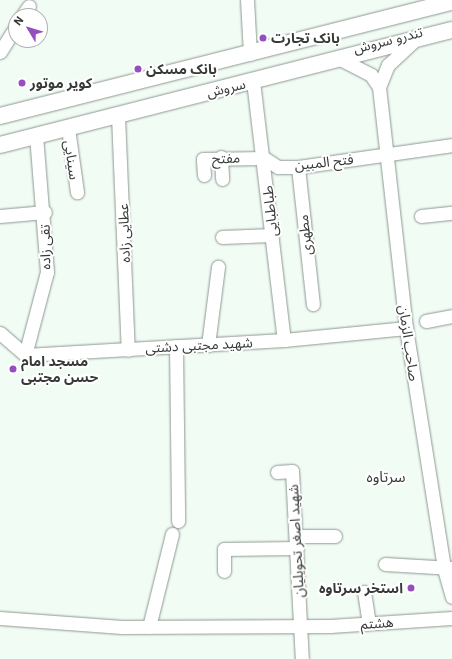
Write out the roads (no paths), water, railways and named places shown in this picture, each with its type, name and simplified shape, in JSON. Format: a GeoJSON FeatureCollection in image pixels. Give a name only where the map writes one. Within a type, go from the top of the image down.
{"type":"FeatureCollection","features":[{"type":"Feature","properties":{"kind":"main road","name":"سروش"},"geometry":{"type":"LineString","coordinates":[[2,114],[250,54],[452,2]]}},
{"type":"Feature","properties":{"kind":"main road","name":"سروش"},"geometry":{"type":"LineString","coordinates":[[0,146],[452,30]]}},
{"type":"Feature","properties":{"kind":"street"},"geometry":{"type":"LineString","coordinates":[[246,0],[250,54]]}},
{"type":"Feature","properties":{"kind":"street","name":"تندرو سروش"},"geometry":{"type":"LineString","coordinates":[[139,81],[150,85],[452,8]]}},
{"type":"Feature","properties":{"kind":"street","name":"تندرو سروش"},"geometry":{"type":"LineString","coordinates":[[142,110],[147,101],[452,24]]}},
{"type":"Feature","properties":{"kind":"street"},"geometry":{"type":"LineString","coordinates":[[0,52],[8,39]]}},
{"type":"Feature","properties":{"kind":"street","name":"صاحب الزمان"},"geometry":{"type":"LineString","coordinates":[[415,40],[388,66],[379,87],[406,328],[452,597]]}},
{"type":"Feature","properties":{"kind":"street"},"geometry":{"type":"LineString","coordinates":[[340,59],[371,76],[379,87]]}},
{"type":"Feature","properties":{"kind":"street","name":"طباطبایی"},"geometry":{"type":"LineString","coordinates":[[253,82],[264,158],[284,340]]}},
{"type":"Feature","properties":{"kind":"street","name":"عطایی زاده"},"geometry":{"type":"LineString","coordinates":[[118,116],[128,350]]}},
{"type":"Feature","properties":{"kind":"street","name":"سینایی"},"geometry":{"type":"LineString","coordinates":[[68,128],[77,192]]}},
{"type":"Feature","properties":{"kind":"street","name":"تقی زاده"},"geometry":{"type":"LineString","coordinates":[[25,355],[47,272],[45,212],[36,136]]}},
{"type":"Feature","properties":{"kind":"street","name":"فتح المبین"},"geometry":{"type":"LineString","coordinates":[[264,158],[278,167],[298,166],[452,145]]}},
{"type":"Feature","properties":{"kind":"street"},"geometry":{"type":"LineString","coordinates":[[221,157],[222,180]]}},
{"type":"Feature","properties":{"kind":"street","name":"مفتح"},"geometry":{"type":"LineString","coordinates":[[204,175],[203,159],[221,157],[264,158]]}},
{"type":"Feature","properties":{"kind":"street","name":"مطهری"},"geometry":{"type":"LineString","coordinates":[[298,166],[313,304]]}},
{"type":"Feature","properties":{"kind":"street"},"geometry":{"type":"LineString","coordinates":[[0,216],[45,212]]}},
{"type":"Feature","properties":{"kind":"street"},"geometry":{"type":"LineString","coordinates":[[421,216],[452,212]]}},
{"type":"Feature","properties":{"kind":"street"},"geometry":{"type":"LineString","coordinates":[[222,237],[272,235]]}},
{"type":"Feature","properties":{"kind":"street"},"geometry":{"type":"LineString","coordinates":[[208,345],[218,267]]}},
{"type":"Feature","properties":{"kind":"street"},"geometry":{"type":"LineString","coordinates":[[426,321],[452,316]]}},
{"type":"Feature","properties":{"kind":"street","name":"شهید مجتبی دشتی"},"geometry":{"type":"LineString","coordinates":[[25,355],[284,340],[406,328]]}},
{"type":"Feature","properties":{"kind":"street"},"geometry":{"type":"LineString","coordinates":[[0,333],[25,355]]}},
{"type":"Feature","properties":{"kind":"street"},"geometry":{"type":"LineString","coordinates":[[176,346],[178,521]]}},
{"type":"Feature","properties":{"kind":"street","name":"شهید اصغر تحویلیان"},"geometry":{"type":"LineString","coordinates":[[277,472],[292,471],[297,542],[302,659]]}},
{"type":"Feature","properties":{"kind":"street"},"geometry":{"type":"LineString","coordinates":[[149,627],[172,534]]}},
{"type":"Feature","properties":{"kind":"street"},"geometry":{"type":"LineString","coordinates":[[224,571],[224,549],[297,542],[335,536]]}},
{"type":"Feature","properties":{"kind":"street"},"geometry":{"type":"LineString","coordinates":[[385,564],[448,568]]}},
{"type":"Feature","properties":{"kind":"street"},"geometry":{"type":"LineString","coordinates":[[364,592],[369,623]]}},
{"type":"Feature","properties":{"kind":"street","name":"هشتم"},"geometry":{"type":"LineString","coordinates":[[0,618],[149,627],[301,626],[452,618]]}},
{"type":"Feature","properties":{"kind":"place","name":"بانک تجارت"},"geometry":{"type":"Point","coordinates":[263,38]}},
{"type":"Feature","properties":{"kind":"place","name":"بانک مسکن"},"geometry":{"type":"Point","coordinates":[138,69]}},
{"type":"Feature","properties":{"kind":"place","name":"کویر موتور"},"geometry":{"type":"Point","coordinates":[22,83]}},
{"type":"Feature","properties":{"kind":"place","name":"مسجد امام حسن مجتبی"},"geometry":{"type":"Point","coordinates":[13,369]}},
{"type":"Feature","properties":{"kind":"place","name":"استخر سرتاوه"},"geometry":{"type":"Point","coordinates":[411,588]}},
{"type":"Feature","properties":{"kind":"district","name":"سرتاوه"},"geometry":{"type":"Point","coordinates":[386,478]}}]}
